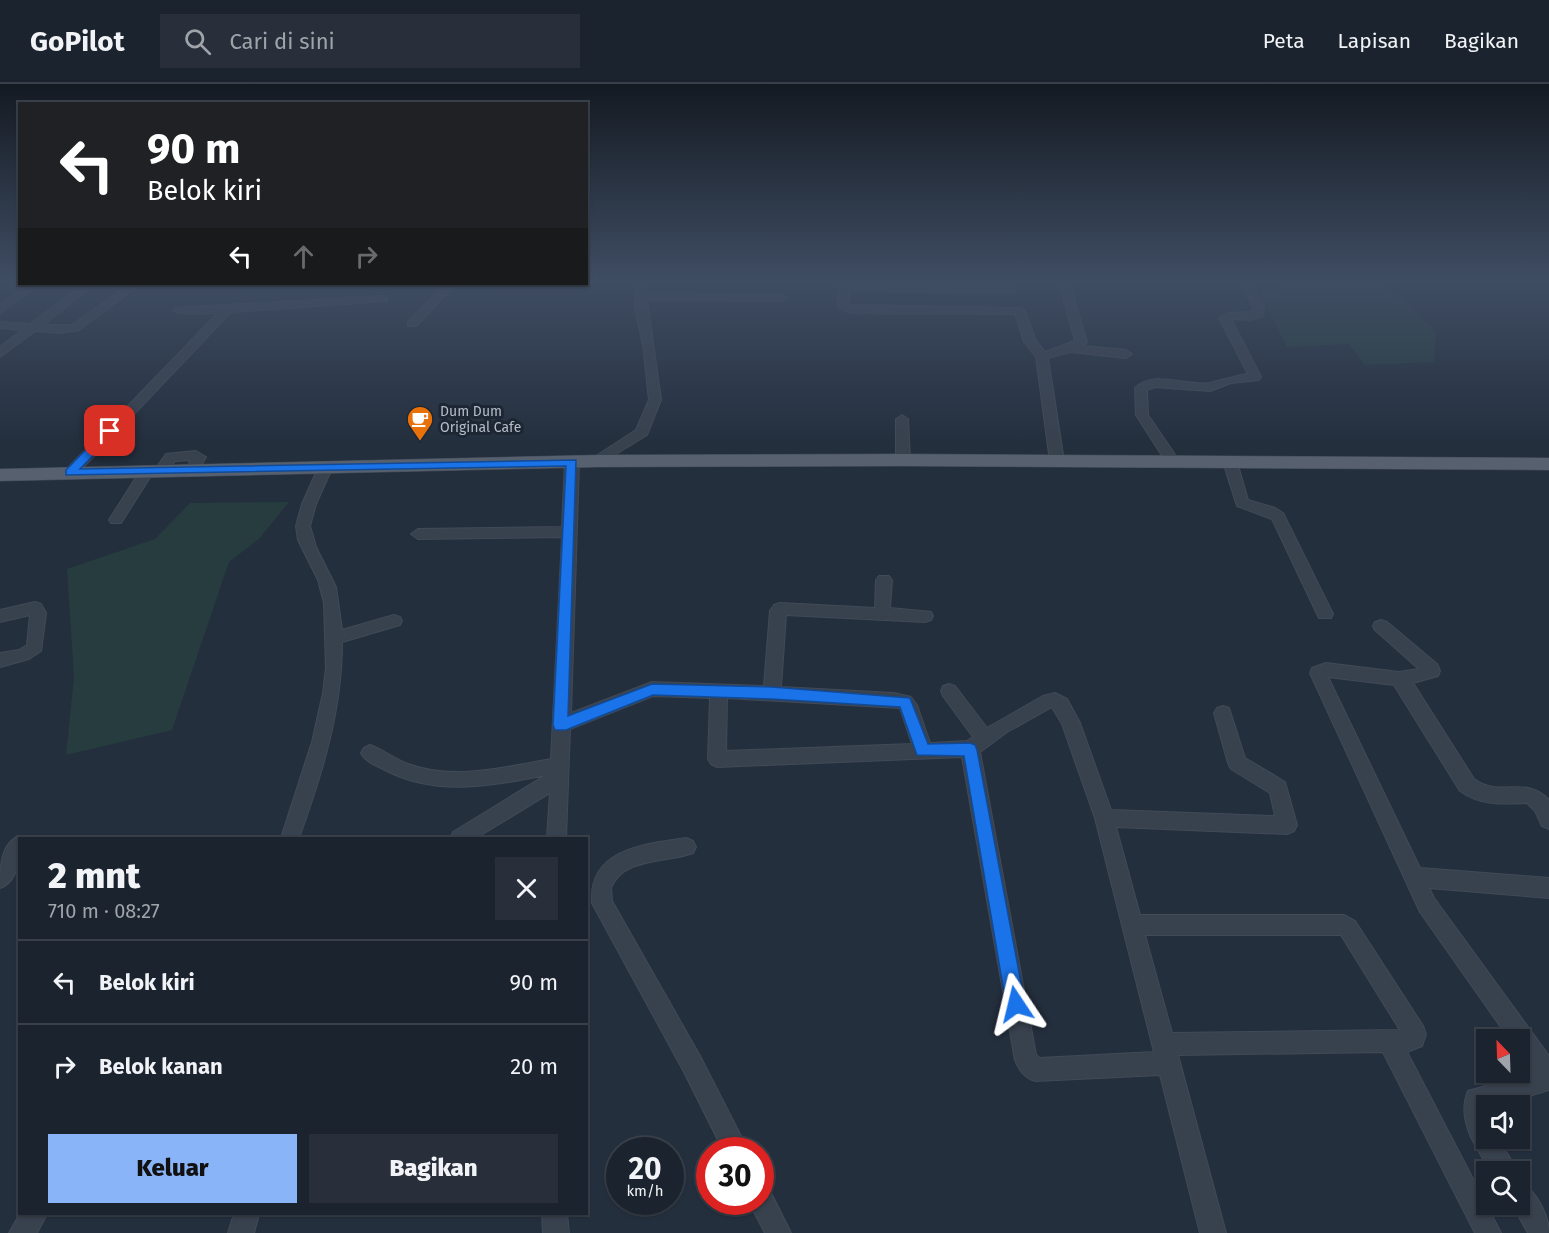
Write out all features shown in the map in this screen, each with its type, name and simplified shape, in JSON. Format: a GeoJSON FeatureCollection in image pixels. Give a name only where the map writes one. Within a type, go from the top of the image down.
{"type":"FeatureCollection","features":[{"type":"Feature","properties":{"kind":"main road"},"geometry":{"type":"LineString","coordinates":[[0,475],[586,462],[903,460],[1549,464]]}},
{"type":"Feature","properties":{"kind":"street"},"geometry":{"type":"LineString","coordinates":[[0,353],[22,336]]}},
{"type":"Feature","properties":{"kind":"street"},"geometry":{"type":"LineString","coordinates":[[70,472],[202,336]]}},
{"type":"Feature","properties":{"kind":"street"},"geometry":{"type":"LineString","coordinates":[[557,837],[569,532],[586,462],[642,432],[655,400],[646,336]]}},
{"type":"Feature","properties":{"kind":"street"},"geometry":{"type":"LineString","coordinates":[[1028,336],[1042,357],[1057,461]]}},
{"type":"Feature","properties":{"kind":"street"},"geometry":{"type":"LineString","coordinates":[[1042,357],[1080,344],[1080,336]]}},
{"type":"Feature","properties":{"kind":"street"},"geometry":{"type":"LineString","coordinates":[[1173,462],[1142,415],[1141,388],[1153,383],[1210,387],[1229,380],[1255,376],[1234,336]]}},
{"type":"Feature","properties":{"kind":"street"},"geometry":{"type":"LineString","coordinates":[[1070,348],[1126,354]]}},
{"type":"Feature","properties":{"kind":"street"},"geometry":{"type":"LineString","coordinates":[[902,419],[903,460]]}},
{"type":"Feature","properties":{"kind":"street"},"geometry":{"type":"LineString","coordinates":[[1230,462],[1242,503],[1250,507],[1271,510],[1278,516],[1325,614]]}},
{"type":"Feature","properties":{"kind":"street"},"geometry":{"type":"LineString","coordinates":[[290,837],[318,754],[333,679],[334,638],[331,595],[326,579],[308,548],[303,525],[326,466]]}},
{"type":"Feature","properties":{"kind":"street"},"geometry":{"type":"LineString","coordinates":[[116,520],[153,471]]}},
{"type":"Feature","properties":{"kind":"street"},"geometry":{"type":"LineString","coordinates":[[417,534],[569,532]]}},
{"type":"Feature","properties":{"kind":"street"},"geometry":{"type":"LineString","coordinates":[[882,614],[884,580]]}},
{"type":"Feature","properties":{"kind":"street"},"geometry":{"type":"LineString","coordinates":[[0,616],[29,608],[35,608],[38,613],[35,647],[24,655],[0,660]]}},
{"type":"Feature","properties":{"kind":"street"},"geometry":{"type":"LineString","coordinates":[[772,693],[778,611],[780,609],[925,616]]}},
{"type":"Feature","properties":{"kind":"street"},"geometry":{"type":"LineString","coordinates":[[334,638],[394,621]]}},
{"type":"Feature","properties":{"kind":"street"},"geometry":{"type":"LineString","coordinates":[[1381,626],[1432,671],[1399,679],[1326,670],[1318,673],[1428,905],[1549,1077],[1476,1100],[1473,1110],[1478,1124],[1500,1161]]}},
{"type":"Feature","properties":{"kind":"street"},"geometry":{"type":"LineString","coordinates":[[1399,679],[1406,685],[1467,785],[1475,792],[1487,796],[1531,795],[1542,805],[1549,820]]}},
{"type":"Feature","properties":{"kind":"street"},"geometry":{"type":"LineString","coordinates":[[560,725],[652,689],[772,693],[905,702],[922,750]]}},
{"type":"Feature","properties":{"kind":"street"},"geometry":{"type":"LineString","coordinates":[[949,691],[977,744],[1026,1060],[1035,1070],[1165,1053],[1409,1041],[1414,1038],[1415,1034],[1355,937],[1344,925],[1131,925]]}},
{"type":"Feature","properties":{"kind":"street"},"geometry":{"type":"LineString","coordinates":[[719,692],[717,759],[922,750],[977,744],[1049,701],[1059,701],[1071,723],[1104,818],[1213,1233]]}},
{"type":"Feature","properties":{"kind":"street"},"geometry":{"type":"LineString","coordinates":[[1104,818],[1287,825],[1278,788],[1237,763],[1223,713]]}},
{"type":"Feature","properties":{"kind":"street"},"geometry":{"type":"LineString","coordinates":[[370,753],[408,772],[448,779],[560,771]]}},
{"type":"Feature","properties":{"kind":"street"},"geometry":{"type":"LineString","coordinates":[[461,837],[560,771]]}},
{"type":"Feature","properties":{"kind":"street"},"geometry":{"type":"LineString","coordinates":[[0,848],[18,845]]}},
{"type":"Feature","properties":{"kind":"street"},"geometry":{"type":"LineString","coordinates":[[686,846],[643,854],[627,860],[602,879],[599,891],[602,903],[692,1064],[729,1137]]}},
{"type":"Feature","properties":{"kind":"street"},"geometry":{"type":"LineString","coordinates":[[0,879],[18,847]]}},
{"type":"Feature","properties":{"kind":"street"},"geometry":{"type":"LineString","coordinates":[[1413,877],[1549,888]]}},
{"type":"Feature","properties":{"kind":"street"},"geometry":{"type":"LineString","coordinates":[[1389,1041],[1488,1233]]}},
{"type":"Feature","properties":{"kind":"street"},"geometry":{"type":"LineString","coordinates":[[1530,1212],[1542,1233]]}},
{"type":"Feature","properties":{"kind":"street"},"geometry":{"type":"LineString","coordinates":[[22,1233],[33,1215]]}},
{"type":"Feature","properties":{"kind":"street"},"geometry":{"type":"LineString","coordinates":[[241,1233],[247,1215]]}},
{"type":"Feature","properties":{"kind":"street"},"geometry":{"type":"LineString","coordinates":[[555,1215],[556,1233]]}},
{"type":"Feature","properties":{"kind":"street"},"geometry":{"type":"LineString","coordinates":[[769,1215],[778,1233]]}},
{"type":"Feature","properties":{"kind":"green space"},"geometry":{"type":"Polygon","coordinates":[[[1281,336],[1436,336],[1434,362],[1365,365],[1349,344],[1287,347],[1281,336]]]}},
{"type":"Feature","properties":{"kind":"green space"},"geometry":{"type":"Polygon","coordinates":[[[289,502],[259,539],[229,562],[172,730],[66,755],[74,677],[67,569],[155,539],[190,503],[289,502]]]}},
{"type":"Feature","properties":{"kind":"place","name":"Dum Dum Original Cafe"},"geometry":{"type":"Point","coordinates":[420,442]}},
{"type":"Feature","properties":{"kind":"route"},"geometry":{"type":"LineString","coordinates":[[110,431],[70,472],[572,462],[560,725],[652,689],[772,693],[905,702],[908,705],[922,750],[970,750],[1016,1004]]}}]}
